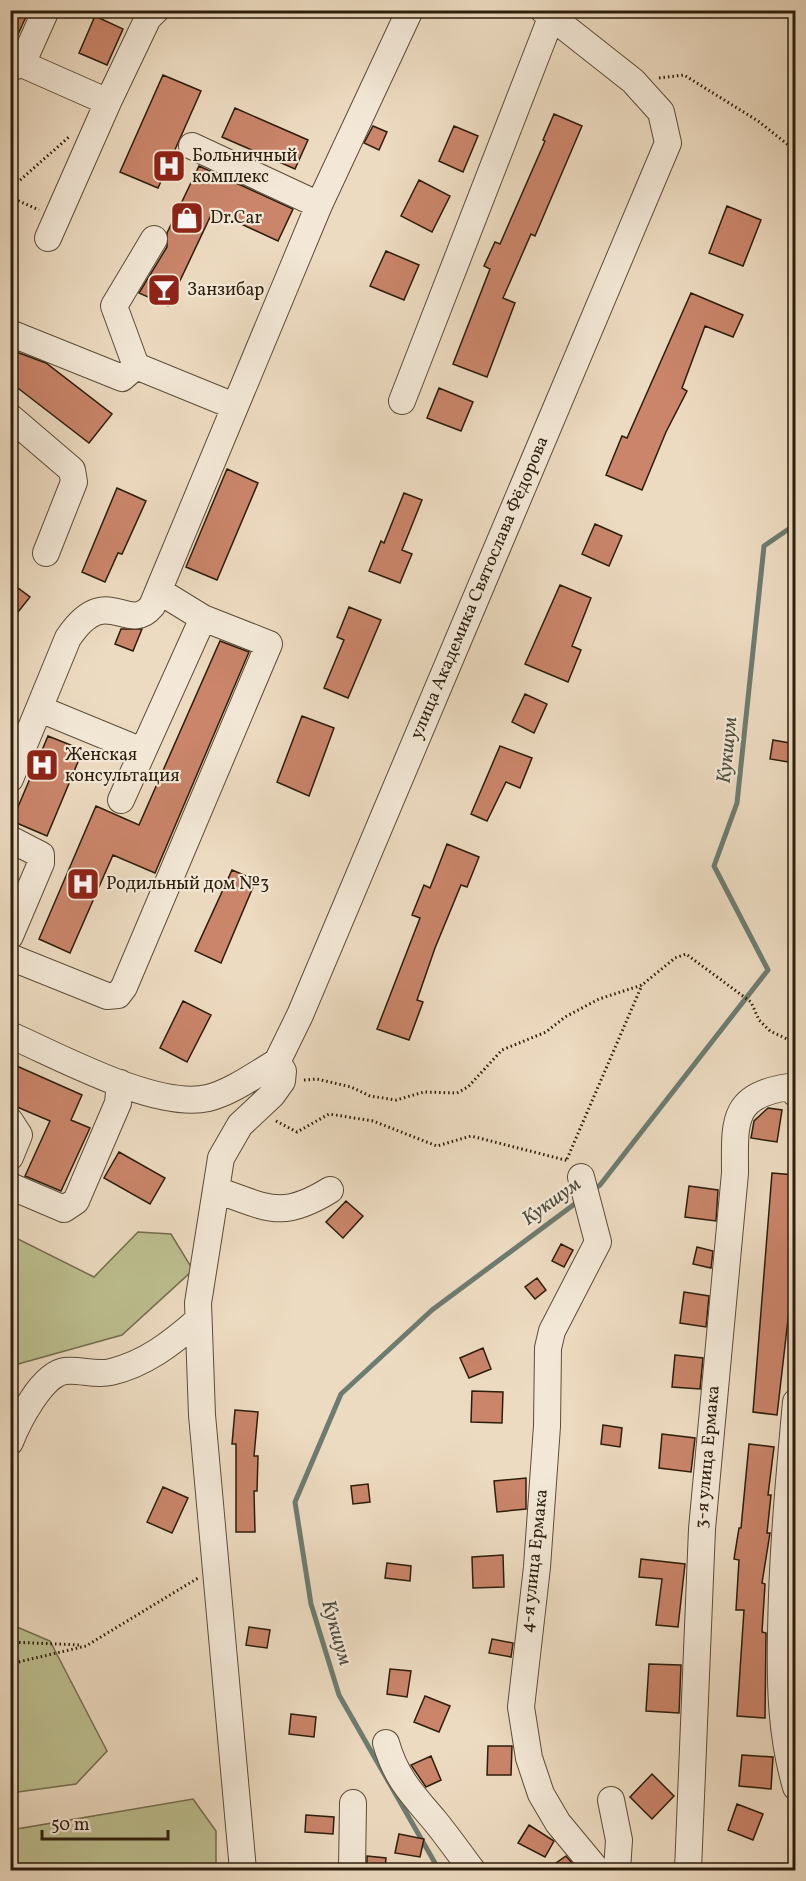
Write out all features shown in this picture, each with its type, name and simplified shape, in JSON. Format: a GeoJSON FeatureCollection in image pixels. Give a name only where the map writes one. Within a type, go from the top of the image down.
{"type":"FeatureCollection","features":[{"type":"Feature","properties":{"kind":"street"},"geometry":{"type":"LineString","coordinates":[[46,10],[16,66],[108,102]]}},
{"type":"Feature","properties":{"kind":"street"},"geometry":{"type":"LineString","coordinates":[[10,779],[68,638],[87,615],[99,610],[110,610],[134,617],[145,614],[159,591],[319,205],[410,10]]}},
{"type":"Feature","properties":{"kind":"street"},"geometry":{"type":"LineString","coordinates":[[52,228],[108,102],[144,13]]}},
{"type":"Feature","properties":{"kind":"street"},"geometry":{"type":"LineString","coordinates":[[402,401],[547,14],[633,81]]}},
{"type":"Feature","properties":{"kind":"street","name":"улица Академика Святослава Фёдорова"},"geometry":{"type":"LineString","coordinates":[[243,1870],[201,1415],[197,1321],[221,1158],[240,1125],[257,1110],[279,1071],[300,1015],[668,143],[661,112],[633,81]]}},
{"type":"Feature","properties":{"kind":"street"},"geometry":{"type":"LineString","coordinates":[[192,146],[319,205]]}},
{"type":"Feature","properties":{"kind":"street"},"geometry":{"type":"LineString","coordinates":[[154,239],[114,306],[136,366],[234,406]]}},
{"type":"Feature","properties":{"kind":"street"},"geometry":{"type":"LineString","coordinates":[[10,333],[122,378],[136,366]]}},
{"type":"Feature","properties":{"kind":"street"},"geometry":{"type":"LineString","coordinates":[[10,417],[72,470],[74,482],[46,553]]}},
{"type":"Feature","properties":{"kind":"street"},"geometry":{"type":"LineString","coordinates":[[10,957],[107,996],[118,995],[124,987],[269,644],[203,618],[159,591]]}},
{"type":"Feature","properties":{"kind":"street"},"geometry":{"type":"LineString","coordinates":[[121,800],[203,618]]}},
{"type":"Feature","properties":{"kind":"street"},"geometry":{"type":"LineString","coordinates":[[40,709],[142,752]]}},
{"type":"Feature","properties":{"kind":"street"},"geometry":{"type":"LineString","coordinates":[[10,839],[36,850],[41,855],[41,863],[10,936]]}},
{"type":"Feature","properties":{"kind":"street"},"geometry":{"type":"LineString","coordinates":[[10,1035],[120,1083],[191,1100],[210,1097],[279,1071]]}},
{"type":"Feature","properties":{"kind":"street"},"geometry":{"type":"LineString","coordinates":[[10,1186],[64,1209],[76,1201],[118,1103],[120,1083]]}},
{"type":"Feature","properties":{"kind":"street","name":"3-я улица Ермака"},"geometry":{"type":"LineString","coordinates":[[688,1870],[702,1529],[735,1173],[735,1131],[739,1115],[751,1099],[766,1090],[793,1086]]}},
{"type":"Feature","properties":{"kind":"street"},"geometry":{"type":"LineString","coordinates":[[10,1121],[19,1135],[10,1157]]}},
{"type":"Feature","properties":{"kind":"street","name":"4-я улица Ермака"},"geometry":{"type":"LineString","coordinates":[[574,1168],[590,1207],[598,1242],[552,1331],[548,1348],[547,1426],[538,1555],[521,1707],[529,1758],[541,1794],[558,1823],[597,1870]]}},
{"type":"Feature","properties":{"kind":"street"},"geometry":{"type":"LineString","coordinates":[[216,1191],[272,1208],[290,1210],[330,1190]]}},
{"type":"Feature","properties":{"kind":"street"},"geometry":{"type":"LineString","coordinates":[[10,1442],[40,1388],[53,1376],[65,1371],[89,1374],[110,1372],[140,1362],[171,1344],[197,1321]]}},
{"type":"Feature","properties":{"kind":"street"},"geometry":{"type":"LineString","coordinates":[[795,1402],[782,1567],[780,1676],[783,1731],[795,1787]]}},
{"type":"Feature","properties":{"kind":"street"},"geometry":{"type":"LineString","coordinates":[[386,1743],[392,1766],[408,1791],[435,1821],[472,1870]]}},
{"type":"Feature","properties":{"kind":"street"},"geometry":{"type":"LineString","coordinates":[[610,1800],[619,1840],[617,1870]]}},
{"type":"Feature","properties":{"kind":"street"},"geometry":{"type":"LineString","coordinates":[[352,1870],[353,1803]]}},
{"type":"Feature","properties":{"kind":"path"},"geometry":{"type":"LineString","coordinates":[[652,10],[660,14],[674,10]]}},
{"type":"Feature","properties":{"kind":"path"},"geometry":{"type":"LineString","coordinates":[[633,81],[684,75],[758,121],[795,151]]}},
{"type":"Feature","properties":{"kind":"path"},"geometry":{"type":"LineString","coordinates":[[10,189],[72,134]]}},
{"type":"Feature","properties":{"kind":"path"},"geometry":{"type":"LineString","coordinates":[[10,197],[52,228]]}},
{"type":"Feature","properties":{"kind":"path"},"geometry":{"type":"LineString","coordinates":[[279,1071],[351,1087],[370,1096],[396,1100],[424,1092],[457,1093],[468,1087],[502,1050],[546,1032],[565,1017],[599,999],[642,985],[675,957],[686,954],[752,1002],[759,1020],[770,1031],[787,1039],[795,1039]]}},
{"type":"Feature","properties":{"kind":"path"},"geometry":{"type":"LineString","coordinates":[[257,1110],[297,1132],[329,1114],[373,1121],[436,1146],[471,1136],[574,1168],[642,985]]}},
{"type":"Feature","properties":{"kind":"path"},"geometry":{"type":"LineString","coordinates":[[10,1664],[87,1646],[215,1567]]}},
{"type":"Feature","properties":{"kind":"path"},"geometry":{"type":"LineString","coordinates":[[10,1642],[87,1646]]}},
{"type":"Feature","properties":{"kind":"green space"},"geometry":{"type":"Polygon","coordinates":[[[138,1232],[171,1234],[193,1270],[122,1335],[11,1366],[10,1235],[94,1277],[138,1232]]]}},
{"type":"Feature","properties":{"kind":"green space"},"geometry":{"type":"Polygon","coordinates":[[[10,1624],[50,1641],[107,1751],[76,1784],[11,1793],[10,1624]]]}},
{"type":"Feature","properties":{"kind":"green space"},"geometry":{"type":"Polygon","coordinates":[[[193,1799],[216,1831],[216,1870],[11,1870],[11,1830],[193,1799]]]}},
{"type":"Feature","properties":{"kind":"building"},"geometry":{"type":"Polygon","coordinates":[[[10,10],[29,10],[10,52],[10,10]]]}},
{"type":"Feature","properties":{"kind":"building"},"geometry":{"type":"Polygon","coordinates":[[[95,16],[123,29],[107,65],[79,53],[95,16]]]}},
{"type":"Feature","properties":{"kind":"building"},"geometry":{"type":"Polygon","coordinates":[[[163,75],[201,91],[158,188],[120,172],[163,75]]]}},
{"type":"Feature","properties":{"kind":"building"},"geometry":{"type":"Polygon","coordinates":[[[235,108],[308,140],[295,169],[222,137],[235,108]]]}},
{"type":"Feature","properties":{"kind":"building"},"geometry":{"type":"Polygon","coordinates":[[[554,114],[582,126],[535,236],[531,234],[503,298],[515,303],[487,377],[453,364],[490,269],[484,266],[495,242],[500,244],[545,141],[543,140],[554,114]]]}},
{"type":"Feature","properties":{"kind":"building"},"geometry":{"type":"Polygon","coordinates":[[[373,126],[387,132],[379,150],[364,143],[373,126]]]}},
{"type":"Feature","properties":{"kind":"building"},"geometry":{"type":"Polygon","coordinates":[[[454,126],[478,136],[463,172],[439,161],[454,126]]]}},
{"type":"Feature","properties":{"kind":"building"},"geometry":{"type":"Polygon","coordinates":[[[199,166],[293,209],[278,241],[213,211],[168,306],[139,293],[167,247],[167,233],[199,166]]]}},
{"type":"Feature","properties":{"kind":"building"},"geometry":{"type":"Polygon","coordinates":[[[419,180],[450,196],[432,232],[401,216],[419,180]]]}},
{"type":"Feature","properties":{"kind":"building"},"geometry":{"type":"Polygon","coordinates":[[[727,206],[761,220],[743,266],[709,253],[727,206]]]}},
{"type":"Feature","properties":{"kind":"building"},"geometry":{"type":"Polygon","coordinates":[[[386,251],[419,265],[404,300],[370,286],[386,251]]]}},
{"type":"Feature","properties":{"kind":"building"},"geometry":{"type":"Polygon","coordinates":[[[691,293],[743,315],[733,337],[705,326],[682,388],[687,391],[666,432],[642,490],[606,475],[622,436],[627,438],[691,293]]]}},
{"type":"Feature","properties":{"kind":"building"},"geometry":{"type":"Polygon","coordinates":[[[11,350],[46,363],[112,414],[89,443],[10,382],[11,350]]]}},
{"type":"Feature","properties":{"kind":"building"},"geometry":{"type":"Polygon","coordinates":[[[439,388],[473,402],[461,431],[427,418],[439,388]]]}},
{"type":"Feature","properties":{"kind":"building"},"geometry":{"type":"Polygon","coordinates":[[[227,469],[258,483],[217,580],[186,567],[227,469]]]}},
{"type":"Feature","properties":{"kind":"building"},"geometry":{"type":"Polygon","coordinates":[[[117,488],[146,501],[122,554],[118,553],[105,582],[82,572],[117,488]]]}},
{"type":"Feature","properties":{"kind":"building"},"geometry":{"type":"Polygon","coordinates":[[[404,493],[422,500],[402,550],[412,554],[400,583],[369,571],[381,541],[384,543],[404,493]]]}},
{"type":"Feature","properties":{"kind":"building"},"geometry":{"type":"Polygon","coordinates":[[[595,524],[622,536],[609,566],[582,554],[595,524]]]}},
{"type":"Feature","properties":{"kind":"building"},"geometry":{"type":"Polygon","coordinates":[[[10,582],[30,597],[10,622],[10,582]]]}},
{"type":"Feature","properties":{"kind":"building"},"geometry":{"type":"Polygon","coordinates":[[[560,585],[591,598],[572,646],[581,650],[568,682],[525,664],[560,585]]]}},
{"type":"Feature","properties":{"kind":"building"},"geometry":{"type":"Polygon","coordinates":[[[349,607],[381,620],[348,698],[324,688],[344,640],[337,637],[349,607]]]}},
{"type":"Feature","properties":{"kind":"building"},"geometry":{"type":"Polygon","coordinates":[[[121,629],[142,629],[133,651],[115,644],[121,629]]]}},
{"type":"Feature","properties":{"kind":"building"},"geometry":{"type":"Polygon","coordinates":[[[220,641],[249,652],[155,873],[113,855],[70,953],[39,939],[96,806],[139,825],[220,641]]]}},
{"type":"Feature","properties":{"kind":"building"},"geometry":{"type":"Polygon","coordinates":[[[525,694],[547,704],[534,733],[512,722],[525,694]]]}},
{"type":"Feature","properties":{"kind":"building"},"geometry":{"type":"Polygon","coordinates":[[[302,716],[334,728],[309,796],[277,782],[302,716]]]}},
{"type":"Feature","properties":{"kind":"building"},"geometry":{"type":"Polygon","coordinates":[[[48,736],[83,750],[47,836],[12,821],[48,736]]]}},
{"type":"Feature","properties":{"kind":"building"},"geometry":{"type":"Polygon","coordinates":[[[773,740],[795,744],[795,763],[770,759],[773,740]]]}},
{"type":"Feature","properties":{"kind":"building"},"geometry":{"type":"Polygon","coordinates":[[[500,746],[532,758],[520,788],[506,782],[487,821],[471,814],[500,746]]]}},
{"type":"Feature","properties":{"kind":"building"},"geometry":{"type":"Polygon","coordinates":[[[447,844],[479,857],[467,887],[461,885],[435,948],[417,1000],[423,1002],[409,1040],[377,1029],[420,918],[412,915],[424,885],[430,888],[447,844]]]}},
{"type":"Feature","properties":{"kind":"building"},"geometry":{"type":"Polygon","coordinates":[[[232,870],[256,880],[221,963],[195,951],[232,870]]]}},
{"type":"Feature","properties":{"kind":"building"},"geometry":{"type":"Polygon","coordinates":[[[183,1001],[211,1015],[187,1062],[160,1048],[183,1001]]]}},
{"type":"Feature","properties":{"kind":"building"},"geometry":{"type":"Polygon","coordinates":[[[10,1063],[82,1095],[71,1120],[90,1128],[61,1191],[25,1176],[50,1121],[10,1104],[10,1063]]]}},
{"type":"Feature","properties":{"kind":"building"},"geometry":{"type":"Polygon","coordinates":[[[768,1108],[782,1110],[777,1142],[751,1138],[754,1121],[768,1108]]]}},
{"type":"Feature","properties":{"kind":"building"},"geometry":{"type":"Polygon","coordinates":[[[119,1152],[165,1178],[150,1204],[104,1178],[119,1152]]]}},
{"type":"Feature","properties":{"kind":"building"},"geometry":{"type":"Polygon","coordinates":[[[772,1173],[795,1175],[794,1312],[789,1311],[777,1415],[753,1412],[772,1173]]]}},
{"type":"Feature","properties":{"kind":"building"},"geometry":{"type":"Polygon","coordinates":[[[689,1186],[718,1190],[716,1221],[685,1217],[689,1186]]]}},
{"type":"Feature","properties":{"kind":"building"},"geometry":{"type":"Polygon","coordinates":[[[346,1201],[363,1216],[343,1238],[326,1222],[346,1201]]]}},
{"type":"Feature","properties":{"kind":"building"},"geometry":{"type":"Polygon","coordinates":[[[561,1244],[573,1250],[564,1267],[552,1261],[561,1244]]]}},
{"type":"Feature","properties":{"kind":"building"},"geometry":{"type":"Polygon","coordinates":[[[697,1247],[713,1251],[711,1268],[693,1264],[697,1247]]]}},
{"type":"Feature","properties":{"kind":"building"},"geometry":{"type":"Polygon","coordinates":[[[537,1278],[546,1290],[535,1299],[525,1287],[537,1278]]]}},
{"type":"Feature","properties":{"kind":"building"},"geometry":{"type":"Polygon","coordinates":[[[684,1292],[709,1296],[706,1327],[680,1323],[684,1292]]]}},
{"type":"Feature","properties":{"kind":"building"},"geometry":{"type":"Polygon","coordinates":[[[483,1348],[491,1369],[469,1378],[460,1358],[483,1348]]]}},
{"type":"Feature","properties":{"kind":"building"},"geometry":{"type":"Polygon","coordinates":[[[675,1355],[703,1358],[700,1389],[672,1387],[675,1355]]]}},
{"type":"Feature","properties":{"kind":"building"},"geometry":{"type":"Polygon","coordinates":[[[472,1391],[503,1392],[502,1423],[471,1422],[472,1391]]]}},
{"type":"Feature","properties":{"kind":"building"},"geometry":{"type":"Polygon","coordinates":[[[235,1410],[258,1412],[254,1456],[258,1456],[257,1491],[254,1491],[255,1532],[236,1532],[236,1444],[232,1444],[235,1410]]]}},
{"type":"Feature","properties":{"kind":"building"},"geometry":{"type":"Polygon","coordinates":[[[603,1425],[622,1428],[620,1447],[601,1444],[603,1425]]]}},
{"type":"Feature","properties":{"kind":"building"},"geometry":{"type":"Polygon","coordinates":[[[662,1434],[695,1438],[691,1472],[659,1468],[662,1434]]]}},
{"type":"Feature","properties":{"kind":"building"},"geometry":{"type":"Polygon","coordinates":[[[749,1444],[774,1447],[768,1495],[771,1495],[767,1533],[770,1533],[762,1583],[765,1584],[762,1632],[766,1633],[765,1718],[737,1716],[744,1610],[736,1610],[739,1560],[734,1559],[739,1528],[741,1528],[749,1444]]]}},
{"type":"Feature","properties":{"kind":"building"},"geometry":{"type":"Polygon","coordinates":[[[526,1478],[526,1509],[497,1512],[494,1481],[526,1478]]]}},
{"type":"Feature","properties":{"kind":"building"},"geometry":{"type":"Polygon","coordinates":[[[368,1484],[370,1502],[353,1504],[351,1486],[368,1484]]]}},
{"type":"Feature","properties":{"kind":"building"},"geometry":{"type":"Polygon","coordinates":[[[163,1487],[188,1498],[172,1533],[147,1522],[163,1487]]]}},
{"type":"Feature","properties":{"kind":"building"},"geometry":{"type":"Polygon","coordinates":[[[503,1555],[504,1587],[473,1588],[472,1557],[503,1555]]]}},
{"type":"Feature","properties":{"kind":"building"},"geometry":{"type":"Polygon","coordinates":[[[641,1559],[685,1564],[678,1627],[656,1625],[662,1579],[639,1577],[641,1559]]]}},
{"type":"Feature","properties":{"kind":"building"},"geometry":{"type":"Polygon","coordinates":[[[387,1563],[411,1566],[410,1581],[385,1578],[387,1563]]]}},
{"type":"Feature","properties":{"kind":"building"},"geometry":{"type":"Polygon","coordinates":[[[249,1627],[270,1630],[267,1648],[246,1645],[249,1627]]]}},
{"type":"Feature","properties":{"kind":"building"},"geometry":{"type":"Polygon","coordinates":[[[492,1639],[513,1643],[511,1657],[489,1653],[492,1639]]]}},
{"type":"Feature","properties":{"kind":"building"},"geometry":{"type":"Polygon","coordinates":[[[649,1664],[681,1665],[679,1713],[646,1711],[649,1664]]]}},
{"type":"Feature","properties":{"kind":"building"},"geometry":{"type":"Polygon","coordinates":[[[390,1669],[411,1671],[407,1697],[387,1694],[390,1669]]]}},
{"type":"Feature","properties":{"kind":"building"},"geometry":{"type":"Polygon","coordinates":[[[425,1696],[450,1706],[439,1732],[414,1722],[425,1696]]]}},
{"type":"Feature","properties":{"kind":"building"},"geometry":{"type":"Polygon","coordinates":[[[291,1714],[316,1717],[314,1737],[289,1734],[291,1714]]]}},
{"type":"Feature","properties":{"kind":"building"},"geometry":{"type":"Polygon","coordinates":[[[488,1746],[512,1746],[511,1775],[487,1775],[488,1746]]]}},
{"type":"Feature","properties":{"kind":"building"},"geometry":{"type":"Polygon","coordinates":[[[742,1755],[773,1757],[771,1789],[739,1786],[742,1755]]]}},
{"type":"Feature","properties":{"kind":"building"},"geometry":{"type":"Polygon","coordinates":[[[431,1756],[441,1780],[426,1787],[411,1765],[431,1756]]]}},
{"type":"Feature","properties":{"kind":"building"},"geometry":{"type":"Polygon","coordinates":[[[652,1774],[674,1796],[652,1819],[630,1797],[652,1774]]]}},
{"type":"Feature","properties":{"kind":"building"},"geometry":{"type":"Polygon","coordinates":[[[737,1804],[763,1814],[753,1840],[728,1830],[737,1804]]]}},
{"type":"Feature","properties":{"kind":"building"},"geometry":{"type":"Polygon","coordinates":[[[306,1815],[334,1817],[333,1834],[305,1832],[306,1815]]]}},
{"type":"Feature","properties":{"kind":"building"},"geometry":{"type":"Polygon","coordinates":[[[529,1825],[554,1841],[545,1857],[518,1843],[529,1825]]]}},
{"type":"Feature","properties":{"kind":"building"},"geometry":{"type":"Polygon","coordinates":[[[399,1834],[424,1839],[420,1857],[395,1853],[399,1834]]]}},
{"type":"Feature","properties":{"kind":"building"},"geometry":{"type":"Polygon","coordinates":[[[367,1856],[386,1858],[385,1870],[367,1870],[367,1856]]]}},
{"type":"Feature","properties":{"kind":"building"},"geometry":{"type":"Polygon","coordinates":[[[566,1856],[578,1870],[546,1870],[566,1856]]]}},
{"type":"Feature","properties":{"kind":"waterway","name":"Кукшум"},"geometry":{"type":"LineString","coordinates":[[592,1191],[600,1185],[768,970],[714,866],[737,803],[764,546],[796,524]]}},
{"type":"Feature","properties":{"kind":"waterway","name":"Кукшум"},"geometry":{"type":"LineString","coordinates":[[439,1870],[339,1695],[311,1604],[295,1502],[341,1394],[432,1310],[580,1200]]}},
{"type":"Feature","properties":{"kind":"place","name":"Больничный комплекс"},"geometry":{"type":"Point","coordinates":[169,166]}},
{"type":"Feature","properties":{"kind":"place","name":"Dr.Car"},"geometry":{"type":"Point","coordinates":[187,218]}},
{"type":"Feature","properties":{"kind":"place","name":"Занзибар"},"geometry":{"type":"Point","coordinates":[164,290]}},
{"type":"Feature","properties":{"kind":"place","name":"Женская консультация"},"geometry":{"type":"Point","coordinates":[42,765]}},
{"type":"Feature","properties":{"kind":"place","name":"Родильный дом №3"},"geometry":{"type":"Point","coordinates":[83,884]}}]}
